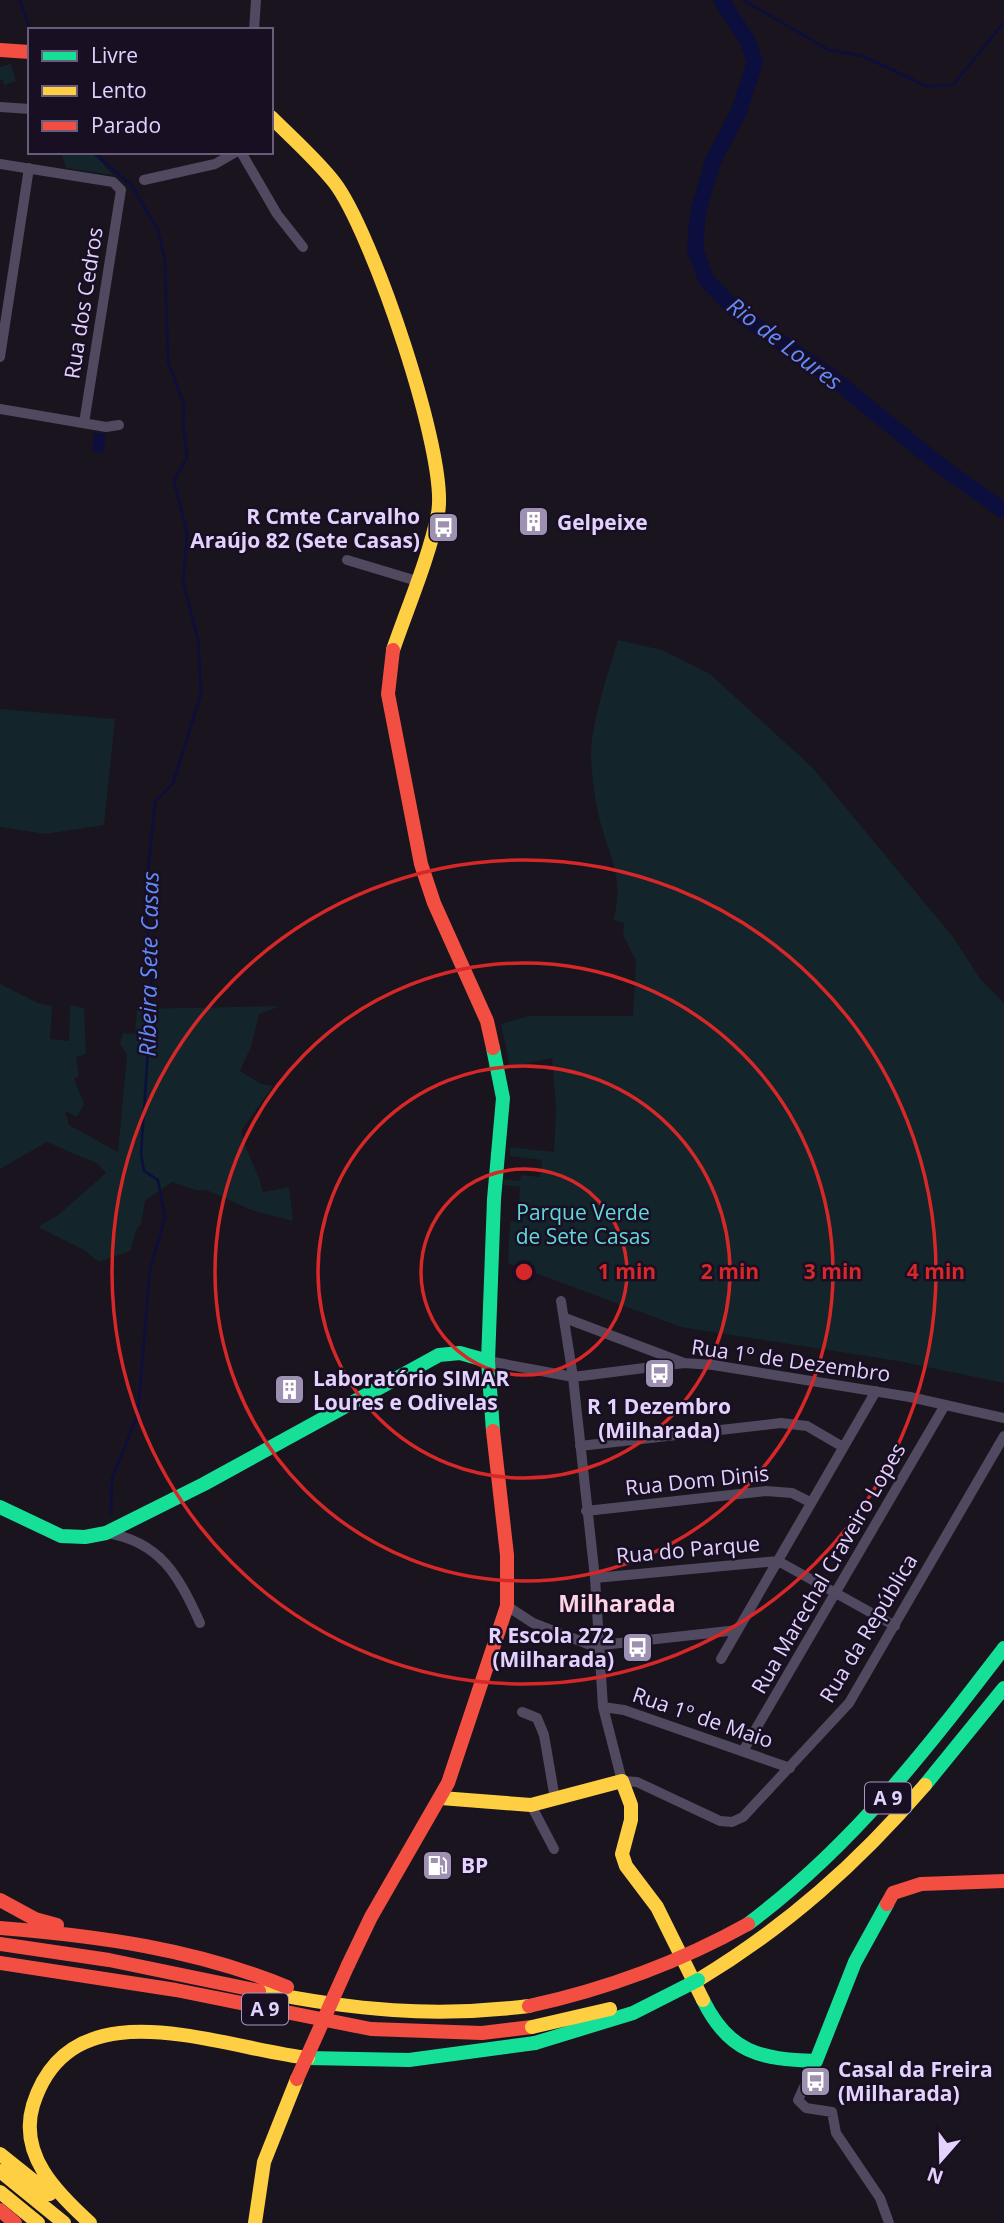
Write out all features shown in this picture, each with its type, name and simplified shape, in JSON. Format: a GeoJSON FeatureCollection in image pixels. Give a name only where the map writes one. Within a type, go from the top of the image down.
{"type":"FeatureCollection","features":[{"type":"Feature","properties":{"kind":"main road"},"geometry":{"type":"LineString","coordinates":[[0,50],[28,52]]}},
{"type":"Feature","properties":{"kind":"main road"},"geometry":{"type":"LineString","coordinates":[[255,2223],[264,2162],[297,2079],[348,1965],[388,1887],[441,1798],[473,1715],[507,1606],[507,1555],[495,1461],[488,1361],[493,1223],[503,1098],[500,1075],[487,1021],[434,903],[421,864],[388,694],[391,656],[433,537],[439,507],[439,487],[397,320],[353,213],[334,182],[273,119]]}},
{"type":"Feature","properties":{"kind":"main road"},"geometry":{"type":"LineString","coordinates":[[0,1507],[61,1536],[85,1537],[106,1533],[204,1484],[439,1355],[460,1353],[488,1361]]}},
{"type":"Feature","properties":{"kind":"main road","name":"A 9"},"geometry":{"type":"LineString","coordinates":[[0,1944],[97,1956],[374,2010],[435,2014],[529,2007],[596,1993],[663,1968],[748,1924],[789,1896],[862,1828],[1004,1648]]}},
{"type":"Feature","properties":{"kind":"main road","name":"A 9"},"geometry":{"type":"LineString","coordinates":[[0,1963],[176,1990],[372,2029],[482,2033],[600,2012],[698,1980],[761,1943],[841,1877],[876,1843],[917,1798],[1004,1688]]}},
{"type":"Feature","properties":{"kind":"main road"},"geometry":{"type":"LineString","coordinates":[[441,1798],[531,1805],[622,1781],[631,1805],[631,1820],[622,1854],[626,1866],[657,1907],[716,2027],[750,2052],[789,2060],[816,2062],[855,1962],[892,1893],[921,1884],[1004,1881]]}},
{"type":"Feature","properties":{"kind":"main road"},"geometry":{"type":"LineString","coordinates":[[0,1900],[35,1919],[104,1939],[253,1972],[317,2001]]}},
{"type":"Feature","properties":{"kind":"main road"},"geometry":{"type":"LineString","coordinates":[[0,1928],[104,1939]]}},
{"type":"Feature","properties":{"kind":"main road"},"geometry":{"type":"LineString","coordinates":[[90,2223],[45,2176],[35,2153],[30,2128],[33,2101],[44,2075],[64,2053],[87,2038],[116,2032],[151,2032],[281,2055],[355,2063],[407,2063],[455,2058],[535,2043],[633,2013],[698,1980]]}},
{"type":"Feature","properties":{"kind":"main road"},"geometry":{"type":"LineString","coordinates":[[0,2154],[53,2197],[71,2206]]}},
{"type":"Feature","properties":{"kind":"main road"},"geometry":{"type":"LineString","coordinates":[[0,2171],[64,2223]]}},
{"type":"Feature","properties":{"kind":"main road"},"geometry":{"type":"LineString","coordinates":[[0,2192],[38,2223]]}},
{"type":"Feature","properties":{"kind":"main road"},"geometry":{"type":"LineString","coordinates":[[0,2210],[15,2223]]}},
{"type":"Feature","properties":{"kind":"street"},"geometry":{"type":"LineString","coordinates":[[254,28],[256,0]]}},
{"type":"Feature","properties":{"kind":"street"},"geometry":{"type":"LineString","coordinates":[[0,107],[28,109]]}},
{"type":"Feature","properties":{"kind":"street"},"geometry":{"type":"LineString","coordinates":[[144,180],[215,164],[232,154]]}},
{"type":"Feature","properties":{"kind":"street"},"geometry":{"type":"LineString","coordinates":[[242,154],[277,214],[303,247]]}},
{"type":"Feature","properties":{"kind":"street"},"geometry":{"type":"LineString","coordinates":[[0,164],[29,168],[0,357]]}},
{"type":"Feature","properties":{"kind":"street","name":"Rua dos Cedros"},"geometry":{"type":"LineString","coordinates":[[29,168],[113,182],[121,190],[84,423]]}},
{"type":"Feature","properties":{"kind":"street"},"geometry":{"type":"LineString","coordinates":[[0,409],[106,427],[120,425]]}},
{"type":"Feature","properties":{"kind":"street"},"geometry":{"type":"LineString","coordinates":[[347,560],[417,581]]}},
{"type":"Feature","properties":{"kind":"street"},"geometry":{"type":"LineString","coordinates":[[561,1301],[573,1377],[595,1578],[603,1707],[622,1781]]}},
{"type":"Feature","properties":{"kind":"street"},"geometry":{"type":"LineString","coordinates":[[565,1318],[684,1363]]}},
{"type":"Feature","properties":{"kind":"street","name":"Rua 1º de Dezembro"},"geometry":{"type":"LineString","coordinates":[[488,1361],[573,1377],[684,1363],[876,1391],[1004,1418]]}},
{"type":"Feature","properties":{"kind":"street"},"geometry":{"type":"LineString","coordinates":[[721,1659],[876,1391]]}},
{"type":"Feature","properties":{"kind":"street","name":"Rua Marechal Craveiro Lopes"},"geometry":{"type":"LineString","coordinates":[[743,1751],[945,1405]]}},
{"type":"Feature","properties":{"kind":"street"},"geometry":{"type":"LineString","coordinates":[[580,1446],[780,1423],[807,1426],[843,1447]]}},
{"type":"Feature","properties":{"kind":"street","name":"Rua da República"},"geometry":{"type":"LineString","coordinates":[[622,1781],[637,1782],[720,1821],[732,1822],[743,1817],[849,1703],[1004,1436]]}},
{"type":"Feature","properties":{"kind":"street","name":"Rua Dom Dinis"},"geometry":{"type":"LineString","coordinates":[[586,1511],[765,1491],[792,1493],[810,1502]]}},
{"type":"Feature","properties":{"kind":"street"},"geometry":{"type":"LineString","coordinates":[[106,1533],[127,1536],[171,1566],[200,1623]]}},
{"type":"Feature","properties":{"kind":"street","name":"Rua do Parque"},"geometry":{"type":"LineString","coordinates":[[595,1578],[764,1560],[778,1561],[895,1626]]}},
{"type":"Feature","properties":{"kind":"street"},"geometry":{"type":"LineString","coordinates":[[507,1606],[533,1623],[587,1645],[600,1646],[738,1630]]}},
{"type":"Feature","properties":{"kind":"street","name":"Rua 1º de Maio"},"geometry":{"type":"LineString","coordinates":[[603,1707],[616,1707],[790,1768]]}},
{"type":"Feature","properties":{"kind":"street"},"geometry":{"type":"LineString","coordinates":[[522,1712],[537,1718],[544,1735],[555,1799]]}},
{"type":"Feature","properties":{"kind":"street"},"geometry":{"type":"LineString","coordinates":[[531,1805],[554,1849]]}},
{"type":"Feature","properties":{"kind":"street"},"geometry":{"type":"LineString","coordinates":[[816,2062],[799,2100],[806,2108],[832,2112],[836,2133],[880,2198],[888,2223]]}},
{"type":"Feature","properties":{"kind":"green space"},"geometry":{"type":"Polygon","coordinates":[[[11,64],[16,81],[4,85],[3,80],[0,80],[0,67],[11,64]]]}},
{"type":"Feature","properties":{"kind":"green space"},"geometry":{"type":"Polygon","coordinates":[[[62,154],[94,154],[113,175],[66,168],[62,154]]]}},
{"type":"Feature","properties":{"kind":"green space","name":"Parque Verde de Sete Casas"},"geometry":{"type":"Polygon","coordinates":[[[618,640],[662,650],[710,674],[812,767],[953,937],[981,980],[1004,1003],[1004,1383],[898,1361],[681,1327],[508,1263],[510,1221],[518,1222],[520,1187],[504,1185],[504,1179],[520,1181],[521,1175],[540,1177],[542,1160],[510,1156],[510,1147],[554,1152],[556,1108],[552,1058],[510,1067],[501,1024],[528,1016],[633,1016],[636,961],[623,935],[624,923],[613,920],[617,881],[598,814],[591,756],[597,713],[618,640]]]}},
{"type":"Feature","properties":{"kind":"green space"},"geometry":{"type":"Polygon","coordinates":[[[0,709],[115,719],[104,825],[45,834],[0,827],[0,709]]]}},
{"type":"Feature","properties":{"kind":"green space"},"geometry":{"type":"Polygon","coordinates":[[[0,984],[38,1003],[52,1006],[50,1039],[69,1041],[70,1005],[84,1008],[86,1054],[76,1057],[79,1076],[74,1079],[84,1104],[77,1117],[65,1111],[69,1125],[118,1152],[127,1055],[120,1044],[123,1033],[135,1034],[137,1009],[281,1006],[259,1014],[251,1047],[240,1071],[261,1084],[273,1086],[241,1131],[263,1192],[289,1187],[293,1221],[254,1211],[206,1190],[196,1190],[172,1182],[145,1201],[141,1224],[137,1228],[130,1251],[99,1262],[84,1250],[38,1227],[58,1215],[106,1173],[98,1164],[47,1142],[0,1169],[0,984]]]}},
{"type":"Feature","properties":{"kind":"shaded area"},"geometry":{"type":"Polygon","coordinates":[[[94,433],[106,434],[103,453],[92,451],[94,433]]]}},
{"type":"Feature","properties":{"kind":"waterway","name":"Ribeira Sete Casas"},"geometry":{"type":"LineString","coordinates":[[20,0],[29,28]]}},
{"type":"Feature","properties":{"kind":"waterway","name":"Rio de Loures"},"geometry":{"type":"LineString","coordinates":[[721,0],[747,40],[755,62],[739,111],[713,161],[698,212],[695,249],[706,279],[738,313],[829,375],[938,464],[1004,511]]}},
{"type":"Feature","properties":{"kind":"waterway"},"geometry":{"type":"LineString","coordinates":[[743,0],[829,50],[863,56],[926,86],[953,85],[1004,22]]}},
{"type":"Feature","properties":{"kind":"waterway","name":"Ribeira Sete Casas"},"geometry":{"type":"LineString","coordinates":[[95,154],[132,186],[158,230],[165,260],[168,361],[184,405],[187,457],[174,481],[187,534],[183,582],[198,640],[201,694],[173,783],[155,802],[145,900],[152,991],[141,1154],[144,1171],[158,1180],[165,1218],[150,1270],[138,1414],[112,1479],[111,1513]]}},
{"type":"Feature","properties":{"kind":"traffic: fast"},"geometry":{"type":"LineString","coordinates":[[493,1048],[503,1098],[494,1199],[488,1361],[493,1431]]}},
{"type":"Feature","properties":{"kind":"traffic: fast"},"geometry":{"type":"LineString","coordinates":[[0,1507],[61,1536],[85,1537],[106,1533],[204,1484],[439,1355],[460,1353],[488,1361]]}},
{"type":"Feature","properties":{"kind":"traffic: fast"},"geometry":{"type":"LineString","coordinates":[[748,1924],[821,1862],[886,1795],[1004,1648]]}},
{"type":"Feature","properties":{"kind":"traffic: fast"},"geometry":{"type":"LineString","coordinates":[[925,1785],[1004,1688]]}},
{"type":"Feature","properties":{"kind":"traffic: fast"},"geometry":{"type":"LineString","coordinates":[[703,2000],[724,2032],[748,2050],[778,2058],[816,2061],[855,1962],[887,1904]]}},
{"type":"Feature","properties":{"kind":"traffic: fast"},"geometry":{"type":"LineString","coordinates":[[535,2043],[633,2013],[698,1980]]}},
{"type":"Feature","properties":{"kind":"traffic: fast"},"geometry":{"type":"LineString","coordinates":[[308,2058],[409,2060],[535,2043]]}},
{"type":"Feature","properties":{"kind":"traffic: slow"},"geometry":{"type":"LineString","coordinates":[[273,119],[327,173],[350,207],[404,344],[432,444],[438,485],[438,513],[424,564],[393,650]]}},
{"type":"Feature","properties":{"kind":"traffic: slow"},"geometry":{"type":"LineString","coordinates":[[441,1798],[531,1805],[622,1781],[631,1805],[631,1820],[622,1854],[626,1866],[657,1907],[703,2000]]}},
{"type":"Feature","properties":{"kind":"traffic: slow"},"geometry":{"type":"LineString","coordinates":[[698,1980],[761,1938],[819,1892],[874,1841],[925,1785]]}},
{"type":"Feature","properties":{"kind":"traffic: slow"},"geometry":{"type":"LineString","coordinates":[[259,1991],[327,2003],[426,2012],[529,2006]]}},
{"type":"Feature","properties":{"kind":"traffic: slow"},"geometry":{"type":"LineString","coordinates":[[532,2027],[610,2009]]}},
{"type":"Feature","properties":{"kind":"traffic: slow"},"geometry":{"type":"LineString","coordinates":[[90,2223],[65,2199],[44,2172],[31,2140],[33,2105],[52,2068],[79,2045],[113,2034],[151,2032],[192,2036],[308,2058]]}},
{"type":"Feature","properties":{"kind":"traffic: slow"},"geometry":{"type":"LineString","coordinates":[[255,2223],[264,2162],[297,2079]]}},
{"type":"Feature","properties":{"kind":"traffic: slow"},"geometry":{"type":"LineString","coordinates":[[0,2154],[50,2194]]}},
{"type":"Feature","properties":{"kind":"traffic: slow"},"geometry":{"type":"LineString","coordinates":[[0,2171],[64,2223]]}},
{"type":"Feature","properties":{"kind":"traffic: slow"},"geometry":{"type":"LineString","coordinates":[[0,2192],[38,2223]]}},
{"type":"Feature","properties":{"kind":"traffic: jam"},"geometry":{"type":"LineString","coordinates":[[0,50],[28,52]]}},
{"type":"Feature","properties":{"kind":"traffic: jam"},"geometry":{"type":"LineString","coordinates":[[393,650],[388,694],[421,864],[434,903],[487,1021],[493,1048]]}},
{"type":"Feature","properties":{"kind":"traffic: jam"},"geometry":{"type":"LineString","coordinates":[[348,1965],[371,1917],[448,1783],[507,1606],[507,1555],[493,1431]]}},
{"type":"Feature","properties":{"kind":"traffic: jam"},"geometry":{"type":"LineString","coordinates":[[887,1904],[893,1893],[921,1884],[1004,1881]]}},
{"type":"Feature","properties":{"kind":"traffic: jam"},"geometry":{"type":"LineString","coordinates":[[0,1900],[35,1919],[57,1925]]}},
{"type":"Feature","properties":{"kind":"traffic: jam"},"geometry":{"type":"LineString","coordinates":[[529,2006],[614,1983],[669,1963],[748,1924]]}},
{"type":"Feature","properties":{"kind":"traffic: jam"},"geometry":{"type":"LineString","coordinates":[[0,1928],[74,1935],[146,1946],[217,1963],[287,1987]]}},
{"type":"Feature","properties":{"kind":"traffic: jam"},"geometry":{"type":"LineString","coordinates":[[0,1944],[109,1960],[259,1991]]}},
{"type":"Feature","properties":{"kind":"traffic: jam"},"geometry":{"type":"LineString","coordinates":[[0,1963],[176,1990],[371,2029],[482,2033],[532,2027]]}},
{"type":"Feature","properties":{"kind":"traffic: jam"},"geometry":{"type":"LineString","coordinates":[[297,2079],[348,1965]]}},
{"type":"Feature","properties":{"kind":"traffic: jam"},"geometry":{"type":"LineString","coordinates":[[0,2210],[15,2223]]}},
{"type":"Feature","properties":{"kind":"place","name":"Gelpeixe"},"geometry":{"type":"Point","coordinates":[534,522]}},
{"type":"Feature","properties":{"kind":"place","name":"R Cmte Carvalho Araújo 82 (Sete Casas)"},"geometry":{"type":"Point","coordinates":[443,528]}},
{"type":"Feature","properties":{"kind":"place","name":"R 1 Dezembro (Milharada)"},"geometry":{"type":"Point","coordinates":[659,1374]}},
{"type":"Feature","properties":{"kind":"place","name":"Laboratório SIMAR Loures e Odivelas"},"geometry":{"type":"Point","coordinates":[290,1390]}},
{"type":"Feature","properties":{"kind":"place","name":"R Escola 272 (Milharada)"},"geometry":{"type":"Point","coordinates":[637,1647]}},
{"type":"Feature","properties":{"kind":"place","name":"BP"},"geometry":{"type":"Point","coordinates":[438,1865]}},
{"type":"Feature","properties":{"kind":"place","name":"Casal da Freira (Milharada)"},"geometry":{"type":"Point","coordinates":[815,2081]}},
{"type":"Feature","properties":{"kind":"district","name":"Milharada"},"geometry":{"type":"Point","coordinates":[617,1603]}}]}
